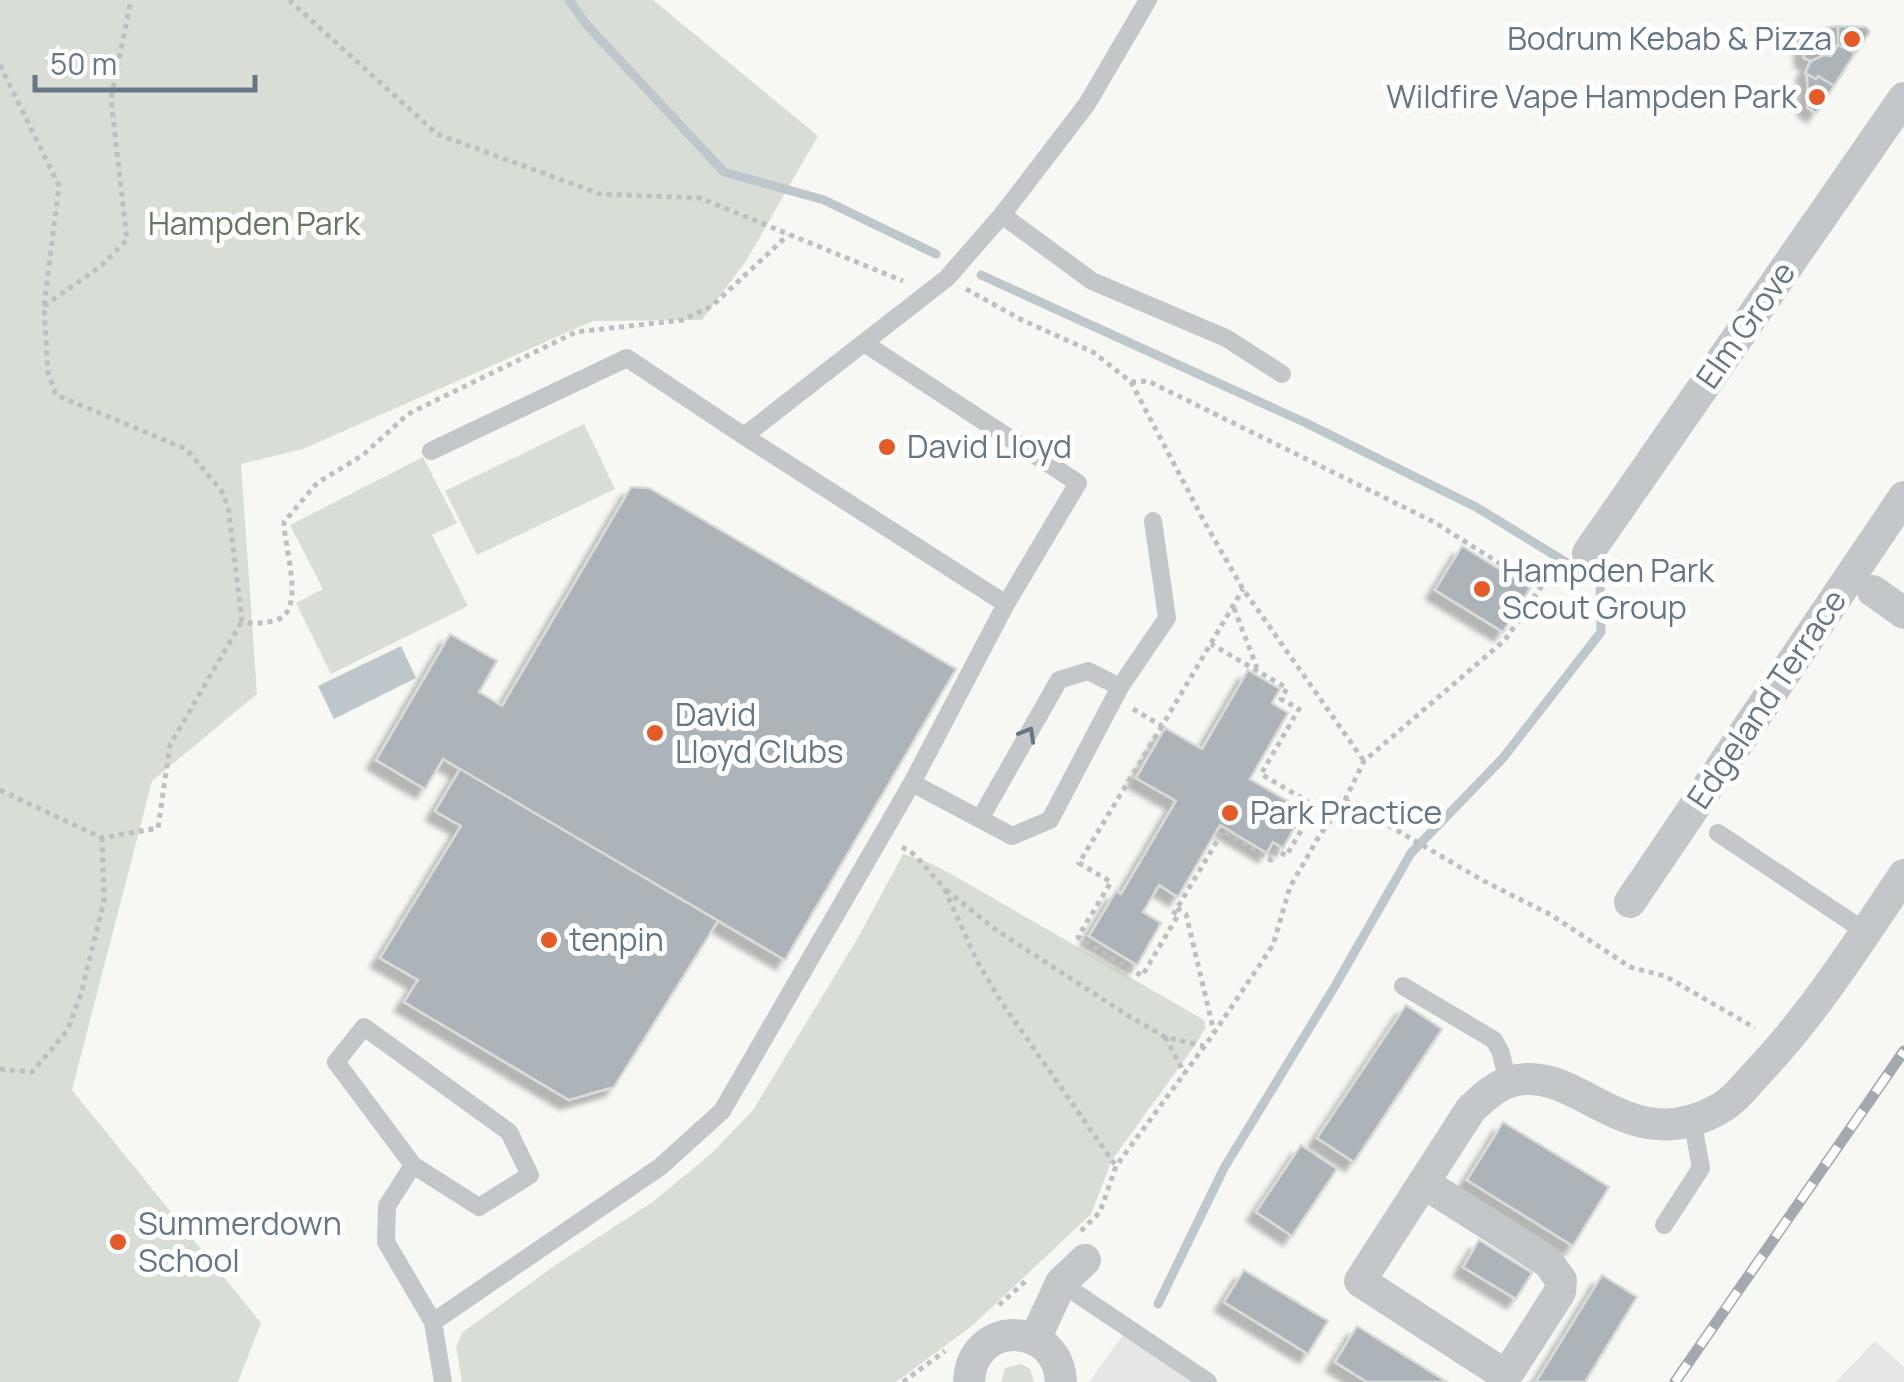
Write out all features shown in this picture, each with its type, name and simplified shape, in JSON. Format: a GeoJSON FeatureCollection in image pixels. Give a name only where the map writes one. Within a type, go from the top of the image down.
{"type":"FeatureCollection","features":[{"type":"Feature","properties":{"kind":"street","name":"Elm Grove"},"geometry":{"type":"LineString","coordinates":[[1588,553],[1904,98]]}},
{"type":"Feature","properties":{"kind":"street","name":"Edgeland Terrace"},"geometry":{"type":"LineString","coordinates":[[1630,902],[1904,496]]}},
{"type":"Feature","properties":{"kind":"street"},"geometry":{"type":"LineString","coordinates":[[1873,591],[1904,613]]}},
{"type":"Feature","properties":{"kind":"street"},"geometry":{"type":"LineString","coordinates":[[1424,1183],[1548,1262],[1561,1280],[1560,1292],[1538,1331],[1510,1370],[1497,1370],[1360,1281],[1472,1109],[1488,1093],[1508,1082],[1532,1079],[1644,1124],[1692,1119],[1720,1108],[1782,1047],[1904,874]]}},
{"type":"Feature","properties":{"kind":"street"},"geometry":{"type":"LineString","coordinates":[[1035,1339],[1083,1246]]}},
{"type":"Feature","properties":{"kind":"street"},"geometry":{"type":"LineString","coordinates":[[969,1382],[972,1362],[992,1340],[1021,1335],[1035,1339],[1056,1359],[1061,1382]]}},
{"type":"Feature","properties":{"kind":"lane"},"geometry":{"type":"LineString","coordinates":[[744,436],[941,282],[1002,215],[1087,104],[1148,0]]}},
{"type":"Feature","properties":{"kind":"lane"},"geometry":{"type":"LineString","coordinates":[[1002,215],[1092,281],[1226,338],[1282,374]]}},
{"type":"Feature","properties":{"kind":"lane"},"geometry":{"type":"LineString","coordinates":[[433,1322],[660,1166],[722,1111],[912,783],[1006,604],[1078,483],[864,342]]}},
{"type":"Feature","properties":{"kind":"lane"},"geometry":{"type":"LineString","coordinates":[[431,451],[627,358],[1006,604]]}},
{"type":"Feature","properties":{"kind":"lane"},"geometry":{"type":"LineString","coordinates":[[912,783],[1012,836],[1050,820],[1117,693],[1167,618],[1153,522]]}},
{"type":"Feature","properties":{"kind":"lane"},"geometry":{"type":"LineString","coordinates":[[980,819],[1059,680],[1088,671],[1117,693]]}},
{"type":"Feature","properties":{"kind":"lane"},"geometry":{"type":"LineString","coordinates":[[1718,833],[1866,932]]}},
{"type":"Feature","properties":{"kind":"lane"},"geometry":{"type":"LineString","coordinates":[[1403,986],[1494,1040],[1502,1053],[1508,1082]]}},
{"type":"Feature","properties":{"kind":"lane"},"geometry":{"type":"LineString","coordinates":[[364,1027],[509,1132],[530,1175],[479,1207],[414,1164],[336,1062],[364,1027]]}},
{"type":"Feature","properties":{"kind":"lane"},"geometry":{"type":"LineString","coordinates":[[1664,1225],[1701,1168],[1692,1119]]}},
{"type":"Feature","properties":{"kind":"lane"},"geometry":{"type":"LineString","coordinates":[[414,1164],[388,1206],[386,1242],[433,1322],[443,1382]]}},
{"type":"Feature","properties":{"kind":"lane"},"geometry":{"type":"LineString","coordinates":[[1061,1283],[1208,1382]]}},
{"type":"Feature","properties":{"kind":"path"},"geometry":{"type":"LineString","coordinates":[[44,306],[101,266],[127,240],[111,99],[131,0]]}},
{"type":"Feature","properties":{"kind":"path"},"geometry":{"type":"LineString","coordinates":[[288,0],[437,134],[600,194],[700,198],[917,287],[941,282],[1093,352],[1132,382],[1244,589],[1364,762]]}},
{"type":"Feature","properties":{"kind":"path"},"geometry":{"type":"LineString","coordinates":[[0,66],[59,186],[44,306],[48,373],[56,395],[186,449],[221,490],[228,506],[242,621],[170,745],[158,828],[102,838],[0,790]]}},
{"type":"Feature","properties":{"kind":"path"},"geometry":{"type":"LineString","coordinates":[[1132,382],[1148,380],[1434,522],[1510,570],[1546,583]]}},
{"type":"Feature","properties":{"kind":"path"},"geometry":{"type":"LineString","coordinates":[[1083,1246],[1116,1166],[1186,1074],[1273,944],[1290,887],[1345,800],[1364,762],[1505,640],[1551,575]]}},
{"type":"Feature","properties":{"kind":"path"},"geometry":{"type":"LineString","coordinates":[[1211,644],[1287,688],[1281,698],[1299,709],[1261,774],[1306,801],[1298,816],[1307,821],[1286,856],[1276,850],[1271,860],[1222,831],[1142,976],[1078,937],[1111,882],[1079,863],[1244,589]]}},
{"type":"Feature","properties":{"kind":"path"},"geometry":{"type":"LineString","coordinates":[[1233,608],[1258,671]]}},
{"type":"Feature","properties":{"kind":"path"},"geometry":{"type":"LineString","coordinates":[[242,621],[268,622]]}},
{"type":"Feature","properties":{"kind":"path"},"geometry":{"type":"LineString","coordinates":[[1117,693],[1162,726]]}},
{"type":"Feature","properties":{"kind":"path"},"geometry":{"type":"LineString","coordinates":[[1345,800],[1551,915],[1630,966],[1665,976],[1724,1008],[1782,1047]]}},
{"type":"Feature","properties":{"kind":"path"},"geometry":{"type":"LineString","coordinates":[[882,835],[915,854],[944,888],[996,930],[1165,1037],[1205,1046]]}},
{"type":"Feature","properties":{"kind":"path"},"geometry":{"type":"LineString","coordinates":[[0,1069],[32,1072],[66,1031],[82,994],[104,902],[102,838]]}},
{"type":"Feature","properties":{"kind":"path"},"geometry":{"type":"LineString","coordinates":[[944,888],[977,961],[1002,1003],[1116,1166]]}},
{"type":"Feature","properties":{"kind":"path"},"geometry":{"type":"LineString","coordinates":[[1177,908],[1186,914],[1214,1033]]}},
{"type":"Feature","properties":{"kind":"path"},"geometry":{"type":"LineString","coordinates":[[1165,1037],[1186,1074]]}},
{"type":"Feature","properties":{"kind":"shaded area"},"geometry":{"type":"Polygon","coordinates":[[[401,646],[416,678],[334,719],[318,686],[401,646]]]}},
{"type":"Feature","properties":{"kind":"shaded area"},"geometry":{"type":"Polygon","coordinates":[[[1132,1322],[1213,1382],[1089,1382],[1132,1322]]]}},
{"type":"Feature","properties":{"kind":"shaded area"},"geometry":{"type":"Polygon","coordinates":[[[1875,1341],[1904,1367],[1904,1382],[1836,1382],[1875,1341]]]}},
{"type":"Feature","properties":{"kind":"green space","name":"Hampden Park"},"geometry":{"type":"Polygon","coordinates":[[[0,0],[653,0],[818,136],[746,261],[702,320],[593,321],[303,449],[241,464],[257,694],[152,781],[72,1090],[261,1323],[238,1382],[0,1382],[0,0]]]}},
{"type":"Feature","properties":{"kind":"green space"},"geometry":{"type":"Polygon","coordinates":[[[584,424],[615,489],[477,555],[445,491],[584,424]]]}},
{"type":"Feature","properties":{"kind":"green space"},"geometry":{"type":"Polygon","coordinates":[[[423,457],[457,523],[432,535],[468,606],[331,674],[296,603],[323,589],[290,525],[423,457]]]}},
{"type":"Feature","properties":{"kind":"green space"},"geometry":{"type":"Polygon","coordinates":[[[903,854],[960,879],[1204,1020],[1206,1027],[1196,1044],[1112,1160],[1091,1214],[973,1325],[896,1382],[462,1382],[456,1346],[463,1332],[654,1201],[713,1152],[753,1110],[859,936],[903,854]]]}},
{"type":"Feature","properties":{"kind":"green space"},"geometry":{"type":"Polygon","coordinates":[[[1021,1364],[1030,1369],[1034,1382],[1001,1382],[1005,1368],[1021,1364]]]}},
{"type":"Feature","properties":{"kind":"building","name":"Bodrum Kebab & Pizza"},"geometry":{"type":"Polygon","coordinates":[[[1838,26],[1866,27],[1870,32],[1855,53],[1838,45],[1838,26]]]}},
{"type":"Feature","properties":{"kind":"building"},"geometry":{"type":"Polygon","coordinates":[[[1838,26],[1838,45],[1825,49],[1824,55],[1811,61],[1804,58],[1802,31],[1838,26]]]}},
{"type":"Feature","properties":{"kind":"building"},"geometry":{"type":"Polygon","coordinates":[[[1838,45],[1855,53],[1834,86],[1805,73],[1811,61],[1831,56],[1838,45]]]}},
{"type":"Feature","properties":{"kind":"building","name":"Wildfire Vape Hampden Park"},"geometry":{"type":"Polygon","coordinates":[[[1807,74],[1834,86],[1816,113],[1808,108],[1807,74]]]}},
{"type":"Feature","properties":{"kind":"building","name":"David Lloyd Clubs"},"geometry":{"type":"Polygon","coordinates":[[[631,487],[649,488],[956,669],[785,960],[443,759],[425,789],[376,760],[450,634],[497,661],[479,692],[502,706],[631,487]]]}},
{"type":"Feature","properties":{"kind":"building","name":"Hampden Park Scout Group"},"geometry":{"type":"Polygon","coordinates":[[[1462,546],[1530,588],[1503,632],[1435,590],[1462,546]]]}},
{"type":"Feature","properties":{"kind":"building","name":"Park Practice"},"geometry":{"type":"Polygon","coordinates":[[[1248,670],[1280,689],[1272,703],[1288,713],[1250,779],[1296,806],[1288,820],[1296,825],[1283,848],[1273,842],[1267,853],[1220,825],[1178,897],[1159,885],[1143,912],[1161,923],[1137,965],[1089,936],[1116,891],[1121,894],[1176,801],[1136,778],[1165,728],[1202,749],[1248,670]]]}},
{"type":"Feature","properties":{"kind":"building","name":"tenpin"},"geometry":{"type":"Polygon","coordinates":[[[460,769],[718,921],[614,1087],[569,1100],[404,1002],[418,980],[380,958],[461,826],[435,811],[460,769]]]}},
{"type":"Feature","properties":{"kind":"building"},"geometry":{"type":"Polygon","coordinates":[[[1406,1005],[1442,1029],[1354,1162],[1317,1138],[1406,1005]]]}},
{"type":"Feature","properties":{"kind":"building"},"geometry":{"type":"Polygon","coordinates":[[[1503,1122],[1609,1187],[1573,1246],[1467,1180],[1503,1122]]]}},
{"type":"Feature","properties":{"kind":"building"},"geometry":{"type":"Polygon","coordinates":[[[1301,1145],[1337,1169],[1292,1236],[1256,1212],[1301,1145]]]}},
{"type":"Feature","properties":{"kind":"building"},"geometry":{"type":"Polygon","coordinates":[[[1479,1240],[1532,1273],[1516,1299],[1463,1267],[1479,1240]]]}},
{"type":"Feature","properties":{"kind":"building"},"geometry":{"type":"Polygon","coordinates":[[[1244,1270],[1328,1321],[1308,1354],[1224,1302],[1244,1270]]]}},
{"type":"Feature","properties":{"kind":"building"},"geometry":{"type":"Polygon","coordinates":[[[1602,1275],[1637,1297],[1585,1382],[1536,1382],[1602,1275]]]}},
{"type":"Feature","properties":{"kind":"building"},"geometry":{"type":"Polygon","coordinates":[[[1357,1326],[1447,1382],[1367,1382],[1335,1362],[1357,1326]]]}},
{"type":"Feature","properties":{"kind":"waterway"},"geometry":{"type":"LineString","coordinates":[[569,0],[586,24],[724,172],[824,200],[936,254]]}},
{"type":"Feature","properties":{"kind":"waterway"},"geometry":{"type":"LineString","coordinates":[[981,275],[1306,423],[1476,507],[1600,583],[1601,632],[1503,758],[1411,853],[1224,1168],[1158,1304]]}},
{"type":"Feature","properties":{"kind":"railway"},"geometry":{"type":"LineString","coordinates":[[1675,1382],[1904,1051]]}},
{"type":"Feature","properties":{"kind":"place","name":"Bodrum Kebab & Pizza"},"geometry":{"type":"Point","coordinates":[1852,39]}},
{"type":"Feature","properties":{"kind":"place","name":"Wildfire Vape Hampden Park"},"geometry":{"type":"Point","coordinates":[1817,97]}},
{"type":"Feature","properties":{"kind":"place","name":"David Lloyd"},"geometry":{"type":"Point","coordinates":[887,447]}},
{"type":"Feature","properties":{"kind":"place","name":"Hampden Park Scout Group"},"geometry":{"type":"Point","coordinates":[1482,589]}},
{"type":"Feature","properties":{"kind":"place","name":"David Lloyd Clubs"},"geometry":{"type":"Point","coordinates":[655,733]}},
{"type":"Feature","properties":{"kind":"place","name":"Park Practice"},"geometry":{"type":"Point","coordinates":[1230,813]}},
{"type":"Feature","properties":{"kind":"place","name":"tenpin"},"geometry":{"type":"Point","coordinates":[549,940]}},
{"type":"Feature","properties":{"kind":"place","name":"Summerdown School"},"geometry":{"type":"Point","coordinates":[118,1242]}}]}
